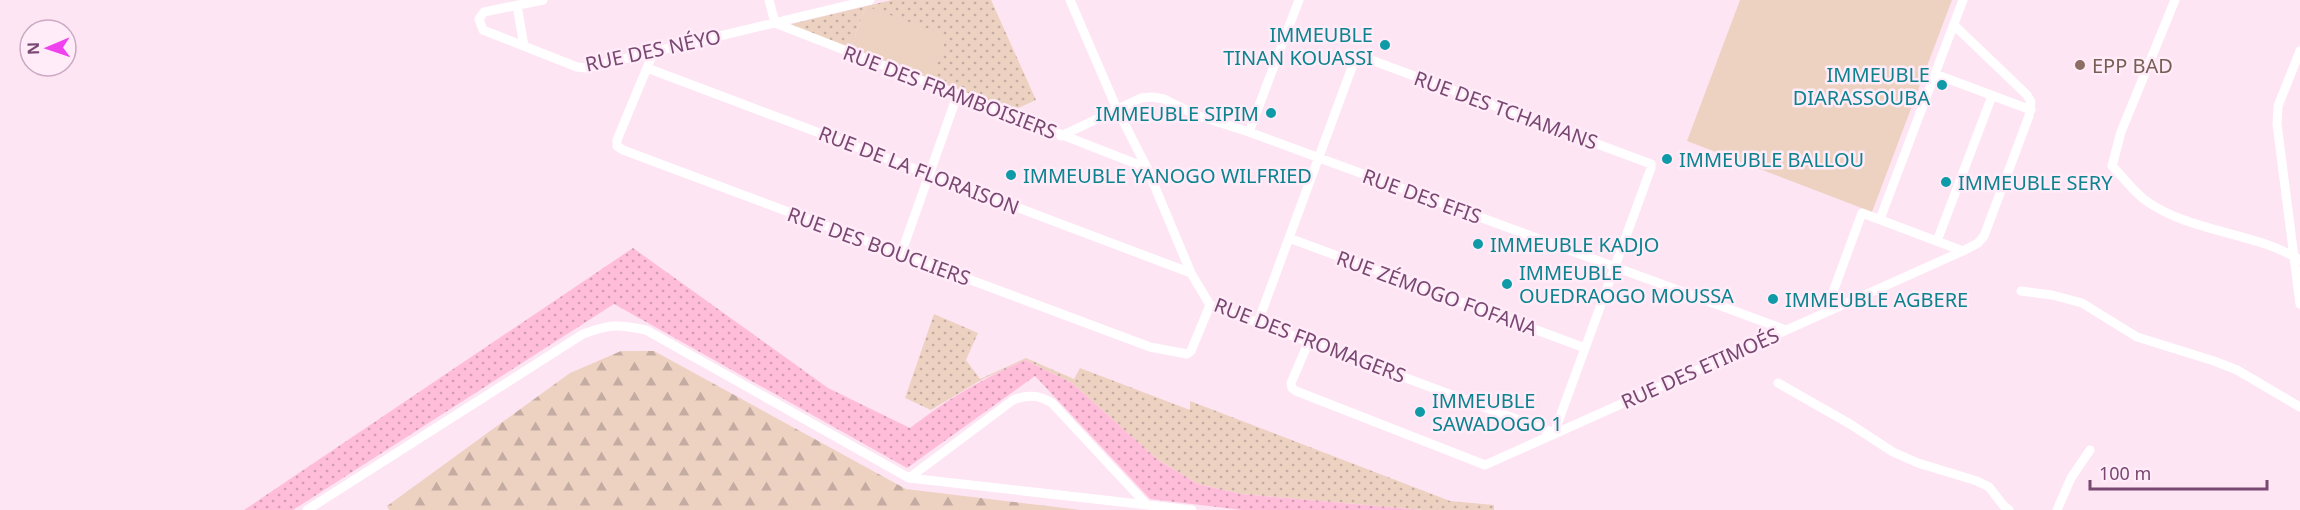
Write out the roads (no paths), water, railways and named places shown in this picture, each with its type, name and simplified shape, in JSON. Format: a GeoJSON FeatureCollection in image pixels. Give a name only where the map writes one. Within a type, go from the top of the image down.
{"type":"FeatureCollection","features":[{"type":"Feature","properties":{"kind":"street","name":"RUE DES NÉYO"},"geometry":{"type":"LineString","coordinates":[[543,0],[484,12],[479,19],[483,30],[577,67],[586,68],[870,0]]}},
{"type":"Feature","properties":{"kind":"street"},"geometry":{"type":"LineString","coordinates":[[769,0],[775,23]]}},
{"type":"Feature","properties":{"kind":"street","name":"RUE DES FROMAGERS"},"geometry":{"type":"LineString","coordinates":[[1070,0],[1117,109],[1147,168],[1191,273],[1210,305],[1554,432]]}},
{"type":"Feature","properties":{"kind":"street"},"geometry":{"type":"LineString","coordinates":[[1249,132],[1299,0]]}},
{"type":"Feature","properties":{"kind":"street"},"geometry":{"type":"LineString","coordinates":[[1880,219],[1963,0]]}},
{"type":"Feature","properties":{"kind":"street"},"geometry":{"type":"LineString","coordinates":[[2175,0],[2121,132],[2112,166],[2145,200],[2170,214],[2297,258]]}},
{"type":"Feature","properties":{"kind":"street"},"geometry":{"type":"LineString","coordinates":[[517,6],[525,46]]}},
{"type":"Feature","properties":{"kind":"street","name":"RUE DES FRAMBOISIERS"},"geometry":{"type":"LineString","coordinates":[[775,23],[957,96],[1147,168]]}},
{"type":"Feature","properties":{"kind":"street"},"geometry":{"type":"LineString","coordinates":[[1935,74],[2031,110],[2031,102],[2027,95],[1954,26]]}},
{"type":"Feature","properties":{"kind":"street","name":"RUE DES BOUCLIERS"},"geometry":{"type":"LineString","coordinates":[[654,51],[617,140],[617,146],[623,150],[1150,346],[1187,354],[1191,351],[1210,305]]}},
{"type":"Feature","properties":{"kind":"street"},"geometry":{"type":"LineString","coordinates":[[2300,51],[2278,106],[2277,124],[2297,258],[2300,304]]}},
{"type":"Feature","properties":{"kind":"street","name":"RUE DES TCHAMANS"},"geometry":{"type":"LineString","coordinates":[[1258,322],[1355,59],[1363,57],[1651,164],[1554,432]]}},
{"type":"Feature","properties":{"kind":"street","name":"RUE DE LA FLORAISON"},"geometry":{"type":"LineString","coordinates":[[647,68],[1191,273]]}},
{"type":"Feature","properties":{"kind":"street"},"geometry":{"type":"LineString","coordinates":[[901,254],[931,175],[957,96]]}},
{"type":"Feature","properties":{"kind":"street"},"geometry":{"type":"LineString","coordinates":[[1937,241],[1992,96]]}},
{"type":"Feature","properties":{"kind":"street","name":"RUE DES EFIS"},"geometry":{"type":"LineString","coordinates":[[1061,136],[1141,98],[1164,99],[1196,115],[1249,132],[1786,330]]}},
{"type":"Feature","properties":{"kind":"street","name":"RUE DES ETIMOÉS"},"geometry":{"type":"LineString","coordinates":[[1309,341],[1291,383],[1296,391],[1477,463],[1485,465],[1492,463],[1554,432],[1978,243],[1984,236],[2031,110]]}},
{"type":"Feature","properties":{"kind":"street"},"geometry":{"type":"LineString","coordinates":[[1826,311],[1862,213],[1963,251]]}},
{"type":"Feature","properties":{"kind":"street","name":"RUE ZÉMOGO FOFANA"},"geometry":{"type":"LineString","coordinates":[[1289,238],[1585,348]]}},
{"type":"Feature","properties":{"kind":"street"},"geometry":{"type":"LineString","coordinates":[[2020,291],[2052,295],[2082,303],[2137,337],[2229,367],[2300,407]]}},
{"type":"Feature","properties":{"kind":"street"},"geometry":{"type":"LineString","coordinates":[[307,510],[583,334],[605,325],[646,330],[909,478],[1192,510]]}},
{"type":"Feature","properties":{"kind":"street"},"geometry":{"type":"LineString","coordinates":[[1778,383],[1850,424],[1893,452],[1989,487],[2009,510]]}},
{"type":"Feature","properties":{"kind":"street"},"geometry":{"type":"LineString","coordinates":[[909,478],[1013,400],[1023,396],[1036,396],[1052,403],[1146,504]]}},
{"type":"Feature","properties":{"kind":"street"},"geometry":{"type":"LineString","coordinates":[[2057,510],[2071,478],[2090,450]]}},
{"type":"Feature","properties":{"kind":"place","name":"IMMEUBLE TINAN KOUASSI"},"geometry":{"type":"Point","coordinates":[1385,45]}},
{"type":"Feature","properties":{"kind":"place","name":"EPP BAD"},"geometry":{"type":"Point","coordinates":[2080,65]}},
{"type":"Feature","properties":{"kind":"place","name":"IMMEUBLE DIARASSOUBA"},"geometry":{"type":"Point","coordinates":[1942,85]}},
{"type":"Feature","properties":{"kind":"place","name":"IMMEUBLE SIPIM"},"geometry":{"type":"Point","coordinates":[1271,113]}},
{"type":"Feature","properties":{"kind":"place","name":"IMMEUBLE BALLOU"},"geometry":{"type":"Point","coordinates":[1667,159]}},
{"type":"Feature","properties":{"kind":"place","name":"IMMEUBLE YANOGO WILFRIED"},"geometry":{"type":"Point","coordinates":[1011,175]}},
{"type":"Feature","properties":{"kind":"place","name":"IMMEUBLE SERY"},"geometry":{"type":"Point","coordinates":[1946,182]}},
{"type":"Feature","properties":{"kind":"place","name":"IMMEUBLE KADJO"},"geometry":{"type":"Point","coordinates":[1478,244]}},
{"type":"Feature","properties":{"kind":"place","name":"IMMEUBLE OUEDRAOGO MOUSSA"},"geometry":{"type":"Point","coordinates":[1507,284]}},
{"type":"Feature","properties":{"kind":"place","name":"IMMEUBLE AGBERE"},"geometry":{"type":"Point","coordinates":[1773,299]}},
{"type":"Feature","properties":{"kind":"place","name":"IMMEUBLE SAWADOGO 1"},"geometry":{"type":"Point","coordinates":[1420,412]}}]}
